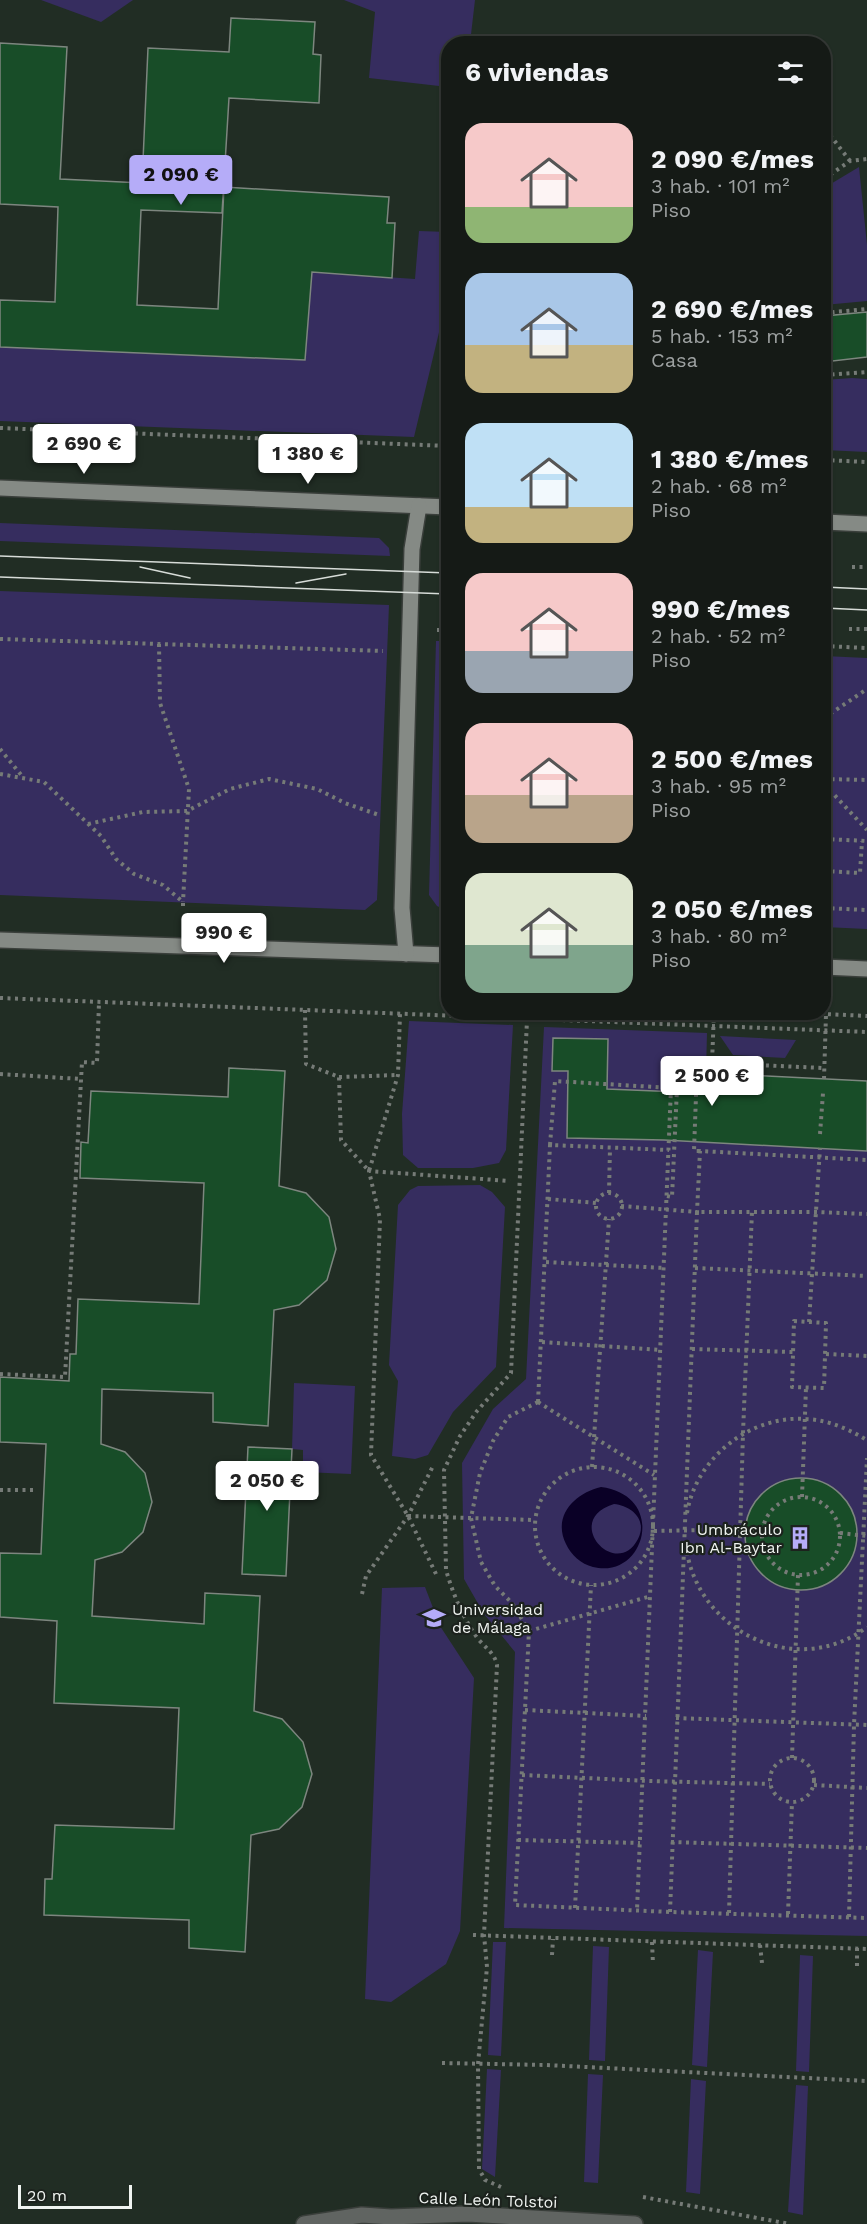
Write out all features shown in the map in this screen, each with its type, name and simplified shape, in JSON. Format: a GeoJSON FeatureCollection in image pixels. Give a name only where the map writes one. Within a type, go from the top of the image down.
{"type":"FeatureCollection","features":[{"type":"Feature","properties":{"kind":"street"},"geometry":{"type":"LineString","coordinates":[[0,488],[441,507]]}},
{"type":"Feature","properties":{"kind":"street"},"geometry":{"type":"LineString","coordinates":[[406,954],[402,908],[412,549],[419,506]]}},
{"type":"Feature","properties":{"kind":"street"},"geometry":{"type":"LineString","coordinates":[[831,522],[867,524]]}},
{"type":"Feature","properties":{"kind":"street"},"geometry":{"type":"LineString","coordinates":[[0,940],[441,955]]}},
{"type":"Feature","properties":{"kind":"street"},"geometry":{"type":"LineString","coordinates":[[831,967],[867,969]]}},
{"type":"Feature","properties":{"kind":"street","name":"Calle León Tolstoi"},"geometry":{"type":"LineString","coordinates":[[304,2224],[362,2215],[391,2217],[468,2214],[635,2224]]}},
{"type":"Feature","properties":{"kind":"path"},"geometry":{"type":"LineString","coordinates":[[831,136],[850,161]]}},
{"type":"Feature","properties":{"kind":"path"},"geometry":{"type":"LineString","coordinates":[[831,174],[850,161],[867,159]]}},
{"type":"Feature","properties":{"kind":"path"},"geometry":{"type":"LineString","coordinates":[[831,312],[867,309]]}},
{"type":"Feature","properties":{"kind":"path"},"geometry":{"type":"LineString","coordinates":[[831,375],[867,372]]}},
{"type":"Feature","properties":{"kind":"path"},"geometry":{"type":"LineString","coordinates":[[0,428],[441,446]]}},
{"type":"Feature","properties":{"kind":"path"},"geometry":{"type":"LineString","coordinates":[[831,460],[867,462]]}},
{"type":"Feature","properties":{"kind":"path"},"geometry":{"type":"LineString","coordinates":[[852,567],[867,567]]}},
{"type":"Feature","properties":{"kind":"path"},"geometry":{"type":"LineString","coordinates":[[849,629],[867,629]]}},
{"type":"Feature","properties":{"kind":"path"},"geometry":{"type":"LineString","coordinates":[[0,639],[391,651]]}},
{"type":"Feature","properties":{"kind":"path"},"geometry":{"type":"LineString","coordinates":[[159,644],[160,704],[189,789],[183,910]]}},
{"type":"Feature","properties":{"kind":"path"},"geometry":{"type":"LineString","coordinates":[[831,646],[867,648]]}},
{"type":"Feature","properties":{"kind":"path"},"geometry":{"type":"LineString","coordinates":[[831,712],[867,689]]}},
{"type":"Feature","properties":{"kind":"path"},"geometry":{"type":"LineString","coordinates":[[0,748],[22,777]]}},
{"type":"Feature","properties":{"kind":"path"},"geometry":{"type":"LineString","coordinates":[[0,774],[44,782],[101,836],[117,859],[134,874],[163,885],[183,902]]}},
{"type":"Feature","properties":{"kind":"path"},"geometry":{"type":"LineString","coordinates":[[88,824],[143,812],[187,811],[230,789],[269,779],[317,789],[345,803],[386,815]]}},
{"type":"Feature","properties":{"kind":"path"},"geometry":{"type":"LineString","coordinates":[[831,780],[867,780]]}},
{"type":"Feature","properties":{"kind":"path"},"geometry":{"type":"LineString","coordinates":[[831,794],[867,830]]}},
{"type":"Feature","properties":{"kind":"path"},"geometry":{"type":"LineString","coordinates":[[831,839],[864,841],[860,873],[831,871]]}},
{"type":"Feature","properties":{"kind":"path"},"geometry":{"type":"LineString","coordinates":[[831,908],[867,910]]}},
{"type":"Feature","properties":{"kind":"path"},"geometry":{"type":"LineString","coordinates":[[0,998],[441,1016]]}},
{"type":"Feature","properties":{"kind":"path"},"geometry":{"type":"LineString","coordinates":[[0,1374],[65,1377],[82,1062],[97,1063],[99,1002]]}},
{"type":"Feature","properties":{"kind":"path"},"geometry":{"type":"LineString","coordinates":[[305,1010],[306,1064],[339,1077],[398,1075]]}},
{"type":"Feature","properties":{"kind":"path"},"geometry":{"type":"LineString","coordinates":[[369,1171],[398,1075],[400,1014]]}},
{"type":"Feature","properties":{"kind":"path"},"geometry":{"type":"LineString","coordinates":[[831,1014],[867,1016]]}},
{"type":"Feature","properties":{"kind":"path"},"geometry":{"type":"LineString","coordinates":[[511,2188],[502,2188],[485,2180],[479,2169],[478,2064],[487,1967],[484,1935],[497,1665],[495,1657],[479,1640],[463,1614],[446,1570],[444,1470],[471,1419],[511,1373],[527,1020],[867,1032]]}},
{"type":"Feature","properties":{"kind":"path"},"geometry":{"type":"LineString","coordinates":[[714,1020],[712,1063],[824,1068]]}},
{"type":"Feature","properties":{"kind":"path"},"geometry":{"type":"LineString","coordinates":[[824,1079],[826,1020]]}},
{"type":"Feature","properties":{"kind":"path"},"geometry":{"type":"LineString","coordinates":[[668,1196],[672,1197],[678,1067],[697,1068],[694,1151],[867,1160]]}},
{"type":"Feature","properties":{"kind":"path"},"geometry":{"type":"LineString","coordinates":[[0,1074],[81,1079]]}},
{"type":"Feature","properties":{"kind":"path"},"geometry":{"type":"LineString","coordinates":[[339,1077],[341,1140],[369,1171],[380,1219],[371,1455],[408,1516],[436,1574]]}},
{"type":"Feature","properties":{"kind":"path"},"geometry":{"type":"LineString","coordinates":[[538,1402],[555,1081],[671,1088],[637,1911]]}},
{"type":"Feature","properties":{"kind":"path"},"geometry":{"type":"LineString","coordinates":[[820,1134],[823,1093]]}},
{"type":"Feature","properties":{"kind":"path"},"geometry":{"type":"LineString","coordinates":[[550,1145],[669,1150]]}},
{"type":"Feature","properties":{"kind":"path"},"geometry":{"type":"LineString","coordinates":[[609,1193],[610,1148]]}},
{"type":"Feature","properties":{"kind":"path"},"geometry":{"type":"LineString","coordinates":[[809,1322],[820,1148]]}},
{"type":"Feature","properties":{"kind":"path"},"geometry":{"type":"LineString","coordinates":[[670,1912],[700,1151]]}},
{"type":"Feature","properties":{"kind":"path"},"geometry":{"type":"LineString","coordinates":[[369,1171],[510,1181]]}},
{"type":"Feature","properties":{"kind":"path"},"geometry":{"type":"LineString","coordinates":[[609,1193],[619,1198],[621,1206],[619,1214],[609,1219],[604,1218],[597,1212],[596,1203],[601,1196],[609,1193]]}},
{"type":"Feature","properties":{"kind":"path"},"geometry":{"type":"LineString","coordinates":[[548,1199],[596,1203]]}},
{"type":"Feature","properties":{"kind":"path"},"geometry":{"type":"LineString","coordinates":[[621,1206],[697,1212],[867,1214]]}},
{"type":"Feature","properties":{"kind":"path"},"geometry":{"type":"LineString","coordinates":[[729,1913],[748,1270],[752,1211]]}},
{"type":"Feature","properties":{"kind":"path"},"geometry":{"type":"LineString","coordinates":[[592,1467],[609,1219]]}},
{"type":"Feature","properties":{"kind":"path"},"geometry":{"type":"LineString","coordinates":[[545,1262],[665,1268]]}},
{"type":"Feature","properties":{"kind":"path"},"geometry":{"type":"LineString","coordinates":[[695,1268],[867,1276]]}},
{"type":"Feature","properties":{"kind":"path"},"geometry":{"type":"LineString","coordinates":[[794,1322],[809,1322],[826,1323],[824,1388],[792,1387],[794,1322]]}},
{"type":"Feature","properties":{"kind":"path"},"geometry":{"type":"LineString","coordinates":[[542,1342],[661,1350]]}},
{"type":"Feature","properties":{"kind":"path"},"geometry":{"type":"LineString","coordinates":[[692,1349],[793,1352]]}},
{"type":"Feature","properties":{"kind":"path"},"geometry":{"type":"LineString","coordinates":[[825,1354],[867,1356]]}},
{"type":"Feature","properties":{"kind":"path"},"geometry":{"type":"LineString","coordinates":[[802,1497],[806,1387]]}},
{"type":"Feature","properties":{"kind":"path"},"geometry":{"type":"LineString","coordinates":[[538,1402],[655,1475]]}},
{"type":"Feature","properties":{"kind":"path"},"geometry":{"type":"LineString","coordinates":[[538,1402],[508,1417],[493,1442],[480,1473],[471,1518],[480,1562],[495,1586],[512,1603],[529,1631],[515,1905],[867,1918]]}},
{"type":"Feature","properties":{"kind":"path"},"geometry":{"type":"LineString","coordinates":[[867,1440],[839,1425],[806,1419],[773,1421],[743,1433],[719,1451],[701,1474],[689,1501],[684,1530],[687,1560],[698,1588],[715,1612],[738,1631],[766,1644],[797,1649],[832,1645],[867,1627]]}},
{"type":"Feature","properties":{"kind":"path"},"geometry":{"type":"LineString","coordinates":[[849,1917],[854,1725],[866,1536],[867,1458]]}},
{"type":"Feature","properties":{"kind":"path"},"geometry":{"type":"LineString","coordinates":[[362,1594],[366,1576],[408,1516],[433,1466]]}},
{"type":"Feature","properties":{"kind":"path"},"geometry":{"type":"LineString","coordinates":[[592,1467],[612,1470],[630,1479],[643,1493],[651,1512],[654,1531],[648,1549],[639,1564],[626,1576],[609,1583],[591,1585],[574,1581],[552,1568],[538,1548],[534,1520],[546,1491],[558,1479],[572,1471],[592,1467]]}},
{"type":"Feature","properties":{"kind":"path"},"geometry":{"type":"LineString","coordinates":[[0,1490],[37,1490]]}},
{"type":"Feature","properties":{"kind":"path"},"geometry":{"type":"LineString","coordinates":[[802,1497],[816,1500],[828,1508],[836,1519],[840,1533],[839,1546],[833,1558],[824,1568],[812,1574],[798,1575],[786,1572],[775,1565],[767,1555],[762,1530],[767,1516],[776,1505],[788,1499],[802,1497]]}},
{"type":"Feature","properties":{"kind":"path"},"geometry":{"type":"LineString","coordinates":[[408,1516],[534,1520]]}},
{"type":"Feature","properties":{"kind":"path"},"geometry":{"type":"LineString","coordinates":[[654,1531],[762,1530]]}},
{"type":"Feature","properties":{"kind":"path"},"geometry":{"type":"LineString","coordinates":[[840,1533],[866,1536]]}},
{"type":"Feature","properties":{"kind":"path"},"geometry":{"type":"LineString","coordinates":[[792,1758],[798,1575]]}},
{"type":"Feature","properties":{"kind":"path"},"geometry":{"type":"LineString","coordinates":[[575,1908],[591,1585]]}},
{"type":"Feature","properties":{"kind":"path"},"geometry":{"type":"LineString","coordinates":[[529,1631],[651,1596]]}},
{"type":"Feature","properties":{"kind":"path"},"geometry":{"type":"LineString","coordinates":[[525,1710],[646,1716]]}},
{"type":"Feature","properties":{"kind":"path"},"geometry":{"type":"LineString","coordinates":[[676,1718],[867,1725]]}},
{"type":"Feature","properties":{"kind":"path"},"geometry":{"type":"LineString","coordinates":[[792,1758],[800,1759],[811,1768],[815,1777],[810,1792],[803,1799],[792,1802],[780,1798],[770,1784],[771,1772],[775,1766],[785,1759],[792,1758]]}},
{"type":"Feature","properties":{"kind":"path"},"geometry":{"type":"LineString","coordinates":[[522,1775],[770,1784]]}},
{"type":"Feature","properties":{"kind":"path"},"geometry":{"type":"LineString","coordinates":[[814,1785],[867,1788]]}},
{"type":"Feature","properties":{"kind":"path"},"geometry":{"type":"LineString","coordinates":[[788,1914],[792,1802]]}},
{"type":"Feature","properties":{"kind":"path"},"geometry":{"type":"LineString","coordinates":[[518,1840],[640,1843]]}},
{"type":"Feature","properties":{"kind":"path"},"geometry":{"type":"LineString","coordinates":[[671,1842],[867,1848]]}},
{"type":"Feature","properties":{"kind":"path"},"geometry":{"type":"LineString","coordinates":[[473,1935],[867,1949]]}},
{"type":"Feature","properties":{"kind":"path"},"geometry":{"type":"LineString","coordinates":[[552,1955],[553,1939]]}},
{"type":"Feature","properties":{"kind":"path"},"geometry":{"type":"LineString","coordinates":[[652,1942],[653,1964]]}},
{"type":"Feature","properties":{"kind":"path"},"geometry":{"type":"LineString","coordinates":[[760,1945],[762,1963]]}},
{"type":"Feature","properties":{"kind":"path"},"geometry":{"type":"LineString","coordinates":[[857,1966],[858,1948]]}},
{"type":"Feature","properties":{"kind":"path"},"geometry":{"type":"LineString","coordinates":[[442,2063],[867,2081]]}},
{"type":"Feature","properties":{"kind":"path"},"geometry":{"type":"LineString","coordinates":[[642,2196],[790,2224]]}},
{"type":"Feature","properties":{"kind":"shaded area","name":"Universidad de Málaga"},"geometry":{"type":"Polygon","coordinates":[[[0,0],[867,0],[867,2224],[0,2224],[0,0]]]}},
{"type":"Feature","properties":{"kind":"shaded area"},"geometry":{"type":"Polygon","coordinates":[[[41,0],[133,0],[101,22],[41,0]]]}},
{"type":"Feature","properties":{"kind":"shaded area"},"geometry":{"type":"Polygon","coordinates":[[[344,0],[475,0],[471,36],[441,36],[441,86],[369,78],[375,12],[344,0]]]}},
{"type":"Feature","properties":{"kind":"shaded area"},"geometry":{"type":"Polygon","coordinates":[[[859,167],[867,245],[867,301],[831,304],[831,184],[859,167]]]}},
{"type":"Feature","properties":{"kind":"shaded area"},"geometry":{"type":"Polygon","coordinates":[[[419,231],[441,232],[441,324],[414,437],[0,421],[0,347],[305,360],[312,272],[415,279],[419,231]]]}},
{"type":"Feature","properties":{"kind":"shaded area"},"geometry":{"type":"Polygon","coordinates":[[[867,379],[867,452],[831,450],[831,380],[867,379]]]}},
{"type":"Feature","properties":{"kind":"shaded area"},"geometry":{"type":"Polygon","coordinates":[[[0,523],[379,538],[389,548],[390,556],[0,541],[0,523]]]}},
{"type":"Feature","properties":{"kind":"shaded area"},"geometry":{"type":"Polygon","coordinates":[[[0,591],[389,605],[377,900],[365,910],[0,895],[0,591]]]}},
{"type":"Feature","properties":{"kind":"shaded area"},"geometry":{"type":"Polygon","coordinates":[[[436,641],[441,641],[441,908],[429,895],[436,641]]]}},
{"type":"Feature","properties":{"kind":"shaded area"},"geometry":{"type":"Polygon","coordinates":[[[831,656],[867,658],[867,929],[831,927],[831,656]]]}},
{"type":"Feature","properties":{"kind":"shaded area"},"geometry":{"type":"Polygon","coordinates":[[[409,1021],[513,1025],[506,1150],[499,1163],[473,1168],[418,1168],[403,1155],[402,1114],[409,1021]]]}},
{"type":"Feature","properties":{"kind":"shaded area"},"geometry":{"type":"Polygon","coordinates":[[[544,1027],[707,1033],[706,1073],[867,1081],[867,1936],[504,1928],[515,1652],[484,1614],[464,1579],[462,1463],[493,1409],[526,1379],[544,1027]]]}},
{"type":"Feature","properties":{"kind":"shaded area"},"geometry":{"type":"Polygon","coordinates":[[[720,1036],[796,1040],[785,1058],[733,1055],[720,1036]]]}},
{"type":"Feature","properties":{"kind":"shaded area"},"geometry":{"type":"Polygon","coordinates":[[[480,1185],[492,1192],[505,1207],[496,1367],[453,1412],[428,1455],[415,1459],[392,1456],[398,1381],[389,1365],[398,1205],[410,1190],[418,1186],[480,1185]]]}},
{"type":"Feature","properties":{"kind":"shaded area"},"geometry":{"type":"Polygon","coordinates":[[[294,1383],[355,1386],[351,1474],[303,1472],[303,1450],[292,1449],[294,1383]]]}},
{"type":"Feature","properties":{"kind":"shaded area"},"geometry":{"type":"Polygon","coordinates":[[[601,1487],[622,1494],[635,1505],[642,1520],[642,1535],[636,1550],[626,1561],[611,1568],[593,1567],[581,1561],[568,1548],[562,1534],[564,1515],[568,1507],[591,1490],[601,1487]],[[614,1504],[599,1512],[592,1522],[593,1533],[598,1543],[607,1551],[618,1554],[628,1550],[641,1532],[641,1525],[636,1515],[614,1504]]]}},
{"type":"Feature","properties":{"kind":"shaded area"},"geometry":{"type":"Polygon","coordinates":[[[425,1587],[440,1626],[474,1678],[460,1931],[446,1964],[391,2002],[365,1999],[382,1588],[425,1587]]]}},
{"type":"Feature","properties":{"kind":"shaded area"},"geometry":{"type":"Polygon","coordinates":[[[493,1942],[506,1942],[501,2056],[488,2055],[493,1942]]]}},
{"type":"Feature","properties":{"kind":"shaded area"},"geometry":{"type":"Polygon","coordinates":[[[593,1946],[609,1947],[605,2061],[589,2060],[593,1946]]]}},
{"type":"Feature","properties":{"kind":"shaded area"},"geometry":{"type":"Polygon","coordinates":[[[698,1950],[713,1952],[707,2067],[692,2065],[698,1950]]]}},
{"type":"Feature","properties":{"kind":"shaded area"},"geometry":{"type":"Polygon","coordinates":[[[800,1955],[813,1956],[809,2072],[796,2071],[800,1955]]]}},
{"type":"Feature","properties":{"kind":"shaded area"},"geometry":{"type":"Polygon","coordinates":[[[487,2069],[501,2070],[495,2177],[482,2169],[487,2069]]]}},
{"type":"Feature","properties":{"kind":"shaded area"},"geometry":{"type":"Polygon","coordinates":[[[588,2074],[603,2075],[598,2183],[584,2182],[588,2074]]]}},
{"type":"Feature","properties":{"kind":"shaded area"},"geometry":{"type":"Polygon","coordinates":[[[691,2079],[706,2081],[700,2194],[686,2192],[691,2079]]]}},
{"type":"Feature","properties":{"kind":"shaded area"},"geometry":{"type":"Polygon","coordinates":[[[796,2085],[808,2086],[803,2215],[788,2212],[796,2085]]]}},
{"type":"Feature","properties":{"kind":"building"},"geometry":{"type":"Polygon","coordinates":[[[231,18],[315,22],[313,54],[321,55],[319,103],[229,98],[222,213],[141,210],[137,305],[218,309],[224,187],[389,197],[387,223],[395,223],[392,278],[312,272],[305,360],[0,347],[0,300],[55,302],[58,207],[0,204],[0,43],[67,47],[60,179],[142,183],[148,48],[229,52],[231,18]]]}},
{"type":"Feature","properties":{"kind":"building"},"geometry":{"type":"Polygon","coordinates":[[[867,312],[867,357],[831,361],[831,315],[867,312]]]}},
{"type":"Feature","properties":{"kind":"building"},"geometry":{"type":"Polygon","coordinates":[[[553,1038],[608,1039],[607,1089],[704,1093],[705,1073],[867,1081],[867,1151],[664,1140],[567,1138],[568,1071],[552,1071],[553,1038]]]}},
{"type":"Feature","properties":{"kind":"building"},"geometry":{"type":"Polygon","coordinates":[[[229,1068],[285,1071],[279,1186],[306,1193],[329,1217],[336,1249],[327,1280],[299,1305],[274,1310],[268,1426],[213,1422],[213,1393],[102,1389],[101,1444],[125,1452],[145,1473],[152,1502],[143,1532],[122,1552],[95,1560],[92,1616],[204,1624],[205,1593],[260,1596],[254,1711],[282,1719],[303,1742],[312,1774],[302,1807],[279,1829],[251,1835],[245,1952],[189,1948],[189,1920],[44,1915],[45,1879],[52,1879],[55,1825],[174,1829],[179,1708],[54,1703],[57,1621],[0,1617],[0,1553],[41,1554],[46,1444],[0,1442],[0,1377],[69,1381],[70,1354],[76,1354],[78,1299],[199,1304],[204,1183],[80,1178],[81,1142],[88,1143],[91,1091],[228,1097],[229,1068]]]}},
{"type":"Feature","properties":{"kind":"building"},"geometry":{"type":"Polygon","coordinates":[[[248,1447],[292,1449],[286,1576],[242,1574],[248,1447]]]}},
{"type":"Feature","properties":{"kind":"building","name":"Umbráculo Ibn Al-Baytar"},"geometry":{"type":"Polygon","coordinates":[[[801,1478],[822,1482],[840,1495],[853,1513],[857,1534],[853,1555],[840,1573],[822,1586],[801,1590],[780,1586],[762,1573],[749,1555],[745,1534],[749,1513],[762,1495],[780,1482],[801,1478]]]}},
{"type":"Feature","properties":{"kind":"tram line"},"geometry":{"type":"LineString","coordinates":[[0,556],[441,573]]}},
{"type":"Feature","properties":{"kind":"tram line"},"geometry":{"type":"LineString","coordinates":[[140,567],[190,578]]}},
{"type":"Feature","properties":{"kind":"tram line"},"geometry":{"type":"LineString","coordinates":[[296,583],[346,574]]}},
{"type":"Feature","properties":{"kind":"tram line"},"geometry":{"type":"LineString","coordinates":[[0,577],[441,594]]}},
{"type":"Feature","properties":{"kind":"tram line"},"geometry":{"type":"LineString","coordinates":[[831,587],[867,589]]}},
{"type":"Feature","properties":{"kind":"tram line"},"geometry":{"type":"LineString","coordinates":[[831,608],[867,610]]}},
{"type":"Feature","properties":{"kind":"place","name":"Umbráculo Ibn Al-Baytar"},"geometry":{"type":"Point","coordinates":[800,1538]}},
{"type":"Feature","properties":{"kind":"place","name":"Universidad de Málaga"},"geometry":{"type":"Point","coordinates":[434,1618]}}]}
